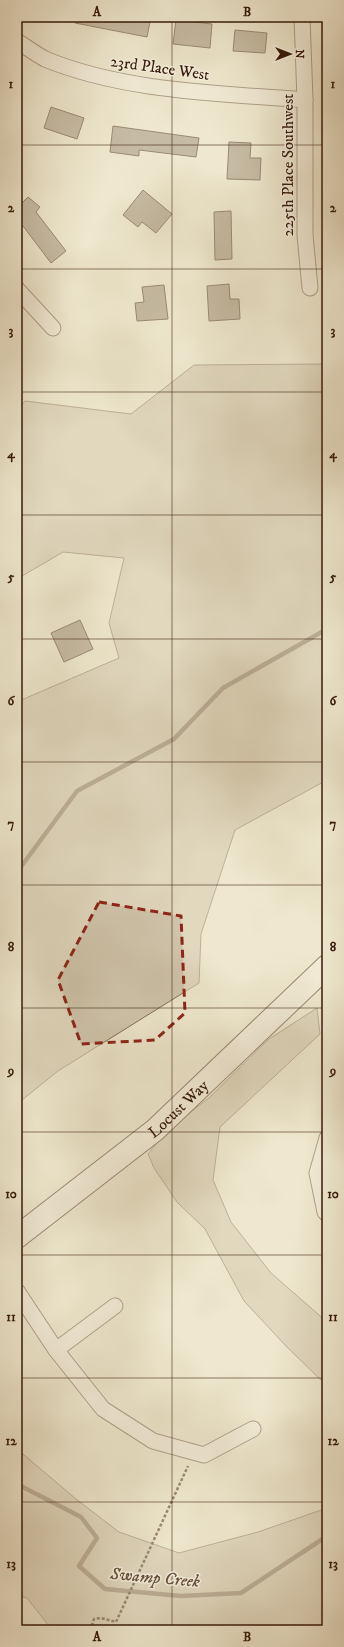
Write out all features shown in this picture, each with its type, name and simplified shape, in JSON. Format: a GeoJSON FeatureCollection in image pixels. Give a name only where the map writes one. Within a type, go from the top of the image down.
{"type":"FeatureCollection","features":[{"type":"Feature","properties":{"kind":"main road","name":"Locust Way"},"geometry":{"type":"LineString","coordinates":[[17,1237],[155,1130],[327,966]]}},
{"type":"Feature","properties":{"kind":"street","name":"225th Place Southwest"},"geometry":{"type":"LineString","coordinates":[[302,17],[305,100],[305,235],[310,288]]}},
{"type":"Feature","properties":{"kind":"street","name":"23rd Place West"},"geometry":{"type":"LineString","coordinates":[[17,41],[44,58],[98,76],[158,87],[305,100]]}},
{"type":"Feature","properties":{"kind":"street"},"geometry":{"type":"LineString","coordinates":[[17,289],[54,328]]}},
{"type":"Feature","properties":{"kind":"street"},"geometry":{"type":"LineString","coordinates":[[327,1138],[317,1173],[325,1212],[327,1214]]}},
{"type":"Feature","properties":{"kind":"street"},"geometry":{"type":"LineString","coordinates":[[17,1291],[56,1350],[103,1409],[153,1441],[204,1454],[253,1429]]}},
{"type":"Feature","properties":{"kind":"street"},"geometry":{"type":"LineString","coordinates":[[56,1350],[115,1306]]}},
{"type":"Feature","properties":{"kind":"path"},"geometry":{"type":"LineString","coordinates":[[95,1630],[92,1625],[94,1619],[101,1618],[116,1622],[194,1452]]}},
{"type":"Feature","properties":{"kind":"highlighted area"},"geometry":{"type":"Polygon","coordinates":[[[99,902],[181,916],[185,1013],[155,1040],[81,1044],[58,980],[99,902]]]}},
{"type":"Feature","properties":{"kind":"shaded area"},"geometry":{"type":"Polygon","coordinates":[[[327,364],[327,780],[235,830],[201,934],[199,983],[58,1071],[17,1104],[17,699],[19,701],[119,658],[109,623],[124,558],[63,552],[17,579],[17,409],[25,401],[131,414],[194,365],[327,364]]]}},
{"type":"Feature","properties":{"kind":"shaded area"},"geometry":{"type":"Polygon","coordinates":[[[317,1008],[320,1034],[220,1127],[213,1180],[231,1222],[271,1273],[327,1322],[327,1386],[286,1346],[244,1301],[205,1229],[177,1202],[154,1168],[148,1154],[166,1131],[210,1097],[269,1039],[317,1008]]]}},
{"type":"Feature","properties":{"kind":"shaded area"},"geometry":{"type":"Polygon","coordinates":[[[17,1449],[76,1499],[119,1532],[179,1553],[258,1532],[327,1508],[327,1630],[52,1630],[27,1598],[17,1595],[17,1449]]]}},
{"type":"Feature","properties":{"kind":"building"},"geometry":{"type":"Polygon","coordinates":[[[76,17],[151,17],[147,37],[75,23],[76,17]]]}},
{"type":"Feature","properties":{"kind":"building"},"geometry":{"type":"Polygon","coordinates":[[[176,20],[212,24],[210,48],[173,44],[176,20]]]}},
{"type":"Feature","properties":{"kind":"building"},"geometry":{"type":"Polygon","coordinates":[[[235,30],[267,33],[265,53],[233,51],[235,30]]]}},
{"type":"Feature","properties":{"kind":"building"},"geometry":{"type":"Polygon","coordinates":[[[51,107],[84,118],[77,139],[44,128],[51,107]]]}},
{"type":"Feature","properties":{"kind":"building"},"geometry":{"type":"Polygon","coordinates":[[[113,126],[199,138],[196,157],[139,150],[139,156],[110,152],[113,126]]]}},
{"type":"Feature","properties":{"kind":"building"},"geometry":{"type":"Polygon","coordinates":[[[229,142],[251,143],[250,158],[261,158],[260,180],[227,179],[229,142]]]}},
{"type":"Feature","properties":{"kind":"building"},"geometry":{"type":"Polygon","coordinates":[[[143,190],[172,214],[156,233],[142,222],[138,227],[123,215],[143,190]]]}},
{"type":"Feature","properties":{"kind":"building"},"geometry":{"type":"Polygon","coordinates":[[[17,197],[23,202],[28,197],[40,207],[36,212],[66,251],[51,263],[23,226],[17,232],[17,197]]]}},
{"type":"Feature","properties":{"kind":"building"},"geometry":{"type":"Polygon","coordinates":[[[231,211],[232,259],[215,260],[214,212],[231,211]]]}},
{"type":"Feature","properties":{"kind":"building"},"geometry":{"type":"Polygon","coordinates":[[[229,284],[230,299],[239,299],[240,319],[209,321],[207,286],[229,284]]]}},
{"type":"Feature","properties":{"kind":"building"},"geometry":{"type":"Polygon","coordinates":[[[164,285],[168,319],[137,321],[135,303],[144,302],[142,287],[164,285]]]}},
{"type":"Feature","properties":{"kind":"building"},"geometry":{"type":"Polygon","coordinates":[[[80,620],[93,649],[64,662],[51,633],[80,620]]]}},
{"type":"Feature","properties":{"kind":"waterway"},"geometry":{"type":"LineString","coordinates":[[17,872],[77,791],[174,739],[223,688],[327,629]]}},
{"type":"Feature","properties":{"kind":"waterway","name":"Swamp Creek"},"geometry":{"type":"LineString","coordinates":[[17,1484],[81,1517],[97,1538],[79,1566],[105,1589],[181,1596],[241,1593],[327,1536]]}}]}
